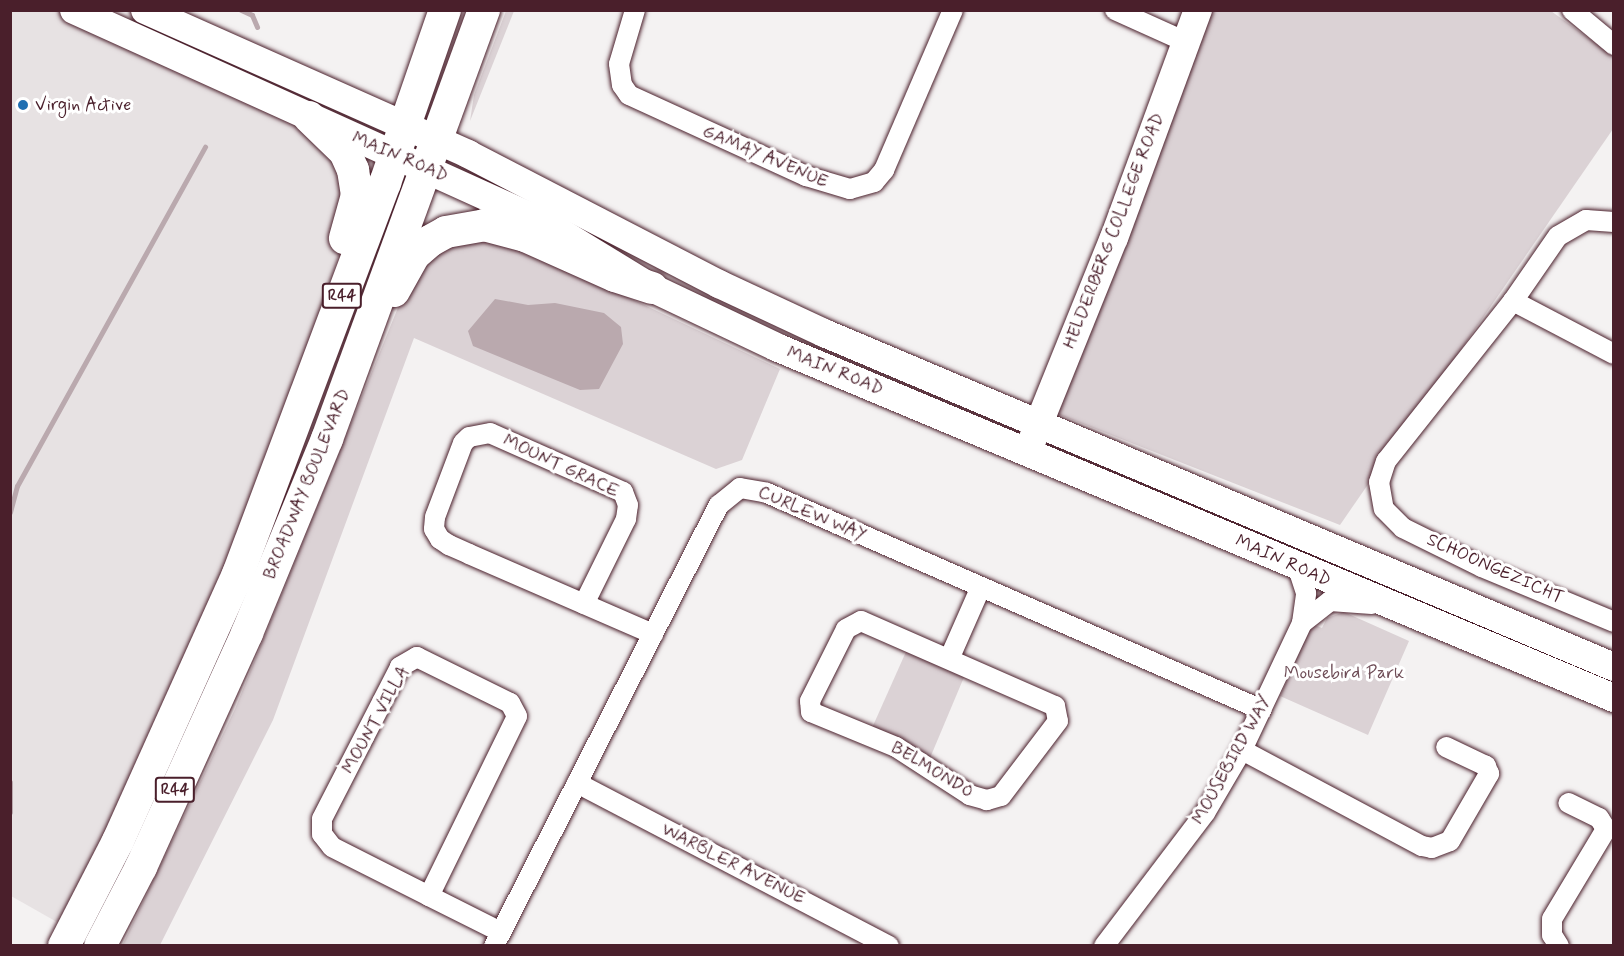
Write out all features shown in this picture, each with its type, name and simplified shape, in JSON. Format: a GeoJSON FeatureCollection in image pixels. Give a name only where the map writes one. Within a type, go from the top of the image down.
{"type":"FeatureCollection","features":[{"type":"Feature","properties":{"kind":"main road","name":"MAIN ROAD"},"geometry":{"type":"LineString","coordinates":[[74,10],[547,224],[652,288],[776,347],[1033,438],[1614,668]]}},
{"type":"Feature","properties":{"kind":"main road","name":"MAIN ROAD"},"geometry":{"type":"LineString","coordinates":[[145,10],[540,188],[719,284],[1298,568],[1614,698]]}},
{"type":"Feature","properties":{"kind":"main road","name":"BROADWAY BOULEVARD"},"geometry":{"type":"LineString","coordinates":[[64,945],[118,841],[238,574],[395,156],[446,10]]}},
{"type":"Feature","properties":{"kind":"main road","name":"BROADWAY BOULEVARD"},"geometry":{"type":"LineString","coordinates":[[100,945],[141,867],[247,633],[327,440],[424,168],[484,10]]}},
{"type":"Feature","properties":{"kind":"main road","name":"HELDERBERG COLLEGE ROAD"},"geometry":{"type":"LineString","coordinates":[[1033,438],[1198,10]]}},
{"type":"Feature","properties":{"kind":"main road"},"geometry":{"type":"LineString","coordinates":[[289,435],[357,195],[353,170],[345,152],[309,117]]}},
{"type":"Feature","properties":{"kind":"main road"},"geometry":{"type":"LineString","coordinates":[[327,440],[404,270],[414,255],[446,232],[463,227],[497,227],[652,288]]}},
{"type":"Feature","properties":{"kind":"street","name":"GAMAY AVENUE"},"geometry":{"type":"LineString","coordinates":[[635,10],[619,64],[622,85],[637,101],[806,176],[835,187],[863,188],[884,170],[953,10]]}},
{"type":"Feature","properties":{"kind":"street"},"geometry":{"type":"LineString","coordinates":[[1115,10],[1186,42]]}},
{"type":"Feature","properties":{"kind":"street"},"geometry":{"type":"LineString","coordinates":[[1572,10],[1614,45]]}},
{"type":"Feature","properties":{"kind":"street","name":"SCHOONGEZICHT"},"geometry":{"type":"LineString","coordinates":[[1614,222],[1587,220],[1565,230],[1513,301],[1386,461],[1379,482],[1384,509],[1403,528],[1443,549],[1614,622]]}},
{"type":"Feature","properties":{"kind":"street"},"geometry":{"type":"LineString","coordinates":[[1513,301],[1614,354]]}},
{"type":"Feature","properties":{"kind":"street","name":"MOUNT GRACE"},"geometry":{"type":"LineString","coordinates":[[584,604],[626,519],[628,505],[623,492],[490,433],[469,437],[463,443],[435,517],[434,529],[440,539],[584,604],[653,634]]}},
{"type":"Feature","properties":{"kind":"street","name":"CURLEW WAY"},"geometry":{"type":"LineString","coordinates":[[497,939],[719,505],[740,488],[767,493],[980,589],[1262,710]]}},
{"type":"Feature","properties":{"kind":"street","name":"MOUSEBIRD WAY"},"geometry":{"type":"LineString","coordinates":[[1104,945],[1205,813],[1242,750],[1302,623],[1306,592],[1298,568]]}},
{"type":"Feature","properties":{"kind":"street"},"geometry":{"type":"LineString","coordinates":[[950,657],[980,589]]}},
{"type":"Feature","properties":{"kind":"street","name":"MOUSEBIRD WAY"},"geometry":{"type":"LineString","coordinates":[[1302,623],[1330,601],[1388,605]]}},
{"type":"Feature","properties":{"kind":"street","name":"BELMONDO"},"geometry":{"type":"LineString","coordinates":[[856,622],[868,622],[950,657],[1046,700],[1059,711],[1058,721],[1006,792],[995,799],[970,795],[896,747],[811,712],[813,695],[846,629],[856,622]]}},
{"type":"Feature","properties":{"kind":"street","name":"MOUNT VILLA"},"geometry":{"type":"LineString","coordinates":[[429,896],[517,716],[510,703],[417,657],[400,667],[321,826],[324,839],[332,847],[429,896],[497,939]]}},
{"type":"Feature","properties":{"kind":"street"},"geometry":{"type":"LineString","coordinates":[[1242,750],[1432,848],[1450,841],[1489,774],[1486,766],[1446,747]]}},
{"type":"Feature","properties":{"kind":"street","name":"WARBLER AVENUE"},"geometry":{"type":"LineString","coordinates":[[577,783],[889,945]]}},
{"type":"Feature","properties":{"kind":"street"},"geometry":{"type":"LineString","coordinates":[[1559,945],[1552,935],[1552,920],[1606,829],[1599,818],[1568,803]]}},
{"type":"Feature","properties":{"kind":"shaded area"},"geometry":{"type":"Polygon","coordinates":[[[11,11],[73,11],[321,125],[353,206],[285,435],[71,930],[11,896],[11,11]]]}},
{"type":"Feature","properties":{"kind":"shaded area"},"geometry":{"type":"Polygon","coordinates":[[[495,299],[528,305],[555,303],[604,313],[621,327],[623,344],[599,389],[580,390],[473,346],[468,331],[495,299]]]}},
{"type":"Feature","properties":{"kind":"green space"},"geometry":{"type":"Polygon","coordinates":[[[506,11],[514,11],[470,121],[474,95],[506,11]]]}},
{"type":"Feature","properties":{"kind":"green space"},"geometry":{"type":"Polygon","coordinates":[[[1207,11],[1551,11],[1613,56],[1613,129],[1340,525],[1045,409],[1207,11]]]}},
{"type":"Feature","properties":{"kind":"green space"},"geometry":{"type":"Polygon","coordinates":[[[493,238],[515,244],[780,369],[742,460],[716,469],[414,338],[273,720],[160,945],[122,946],[235,709],[410,278],[455,239],[493,238]]]}},
{"type":"Feature","properties":{"kind":"green space","name":"Mousebird Park"},"geometry":{"type":"Polygon","coordinates":[[[1344,612],[1409,641],[1368,735],[1280,696],[1312,624],[1322,628],[1327,618],[1344,612]]]}},
{"type":"Feature","properties":{"kind":"green space"},"geometry":{"type":"Polygon","coordinates":[[[909,645],[967,670],[930,758],[872,728],[909,645]]]}},
{"type":"Feature","properties":{"kind":"waterway"},"geometry":{"type":"LineString","coordinates":[[241,10],[252,15],[257,27]]}},
{"type":"Feature","properties":{"kind":"waterway"},"geometry":{"type":"LineString","coordinates":[[10,512],[17,486],[205,147]]}},
{"type":"Feature","properties":{"kind":"waterway"},"geometry":{"type":"LineString","coordinates":[[10,782],[10,812]]}},
{"type":"Feature","properties":{"kind":"place","name":"Virgin Active"},"geometry":{"type":"Point","coordinates":[23,105]}}]}
